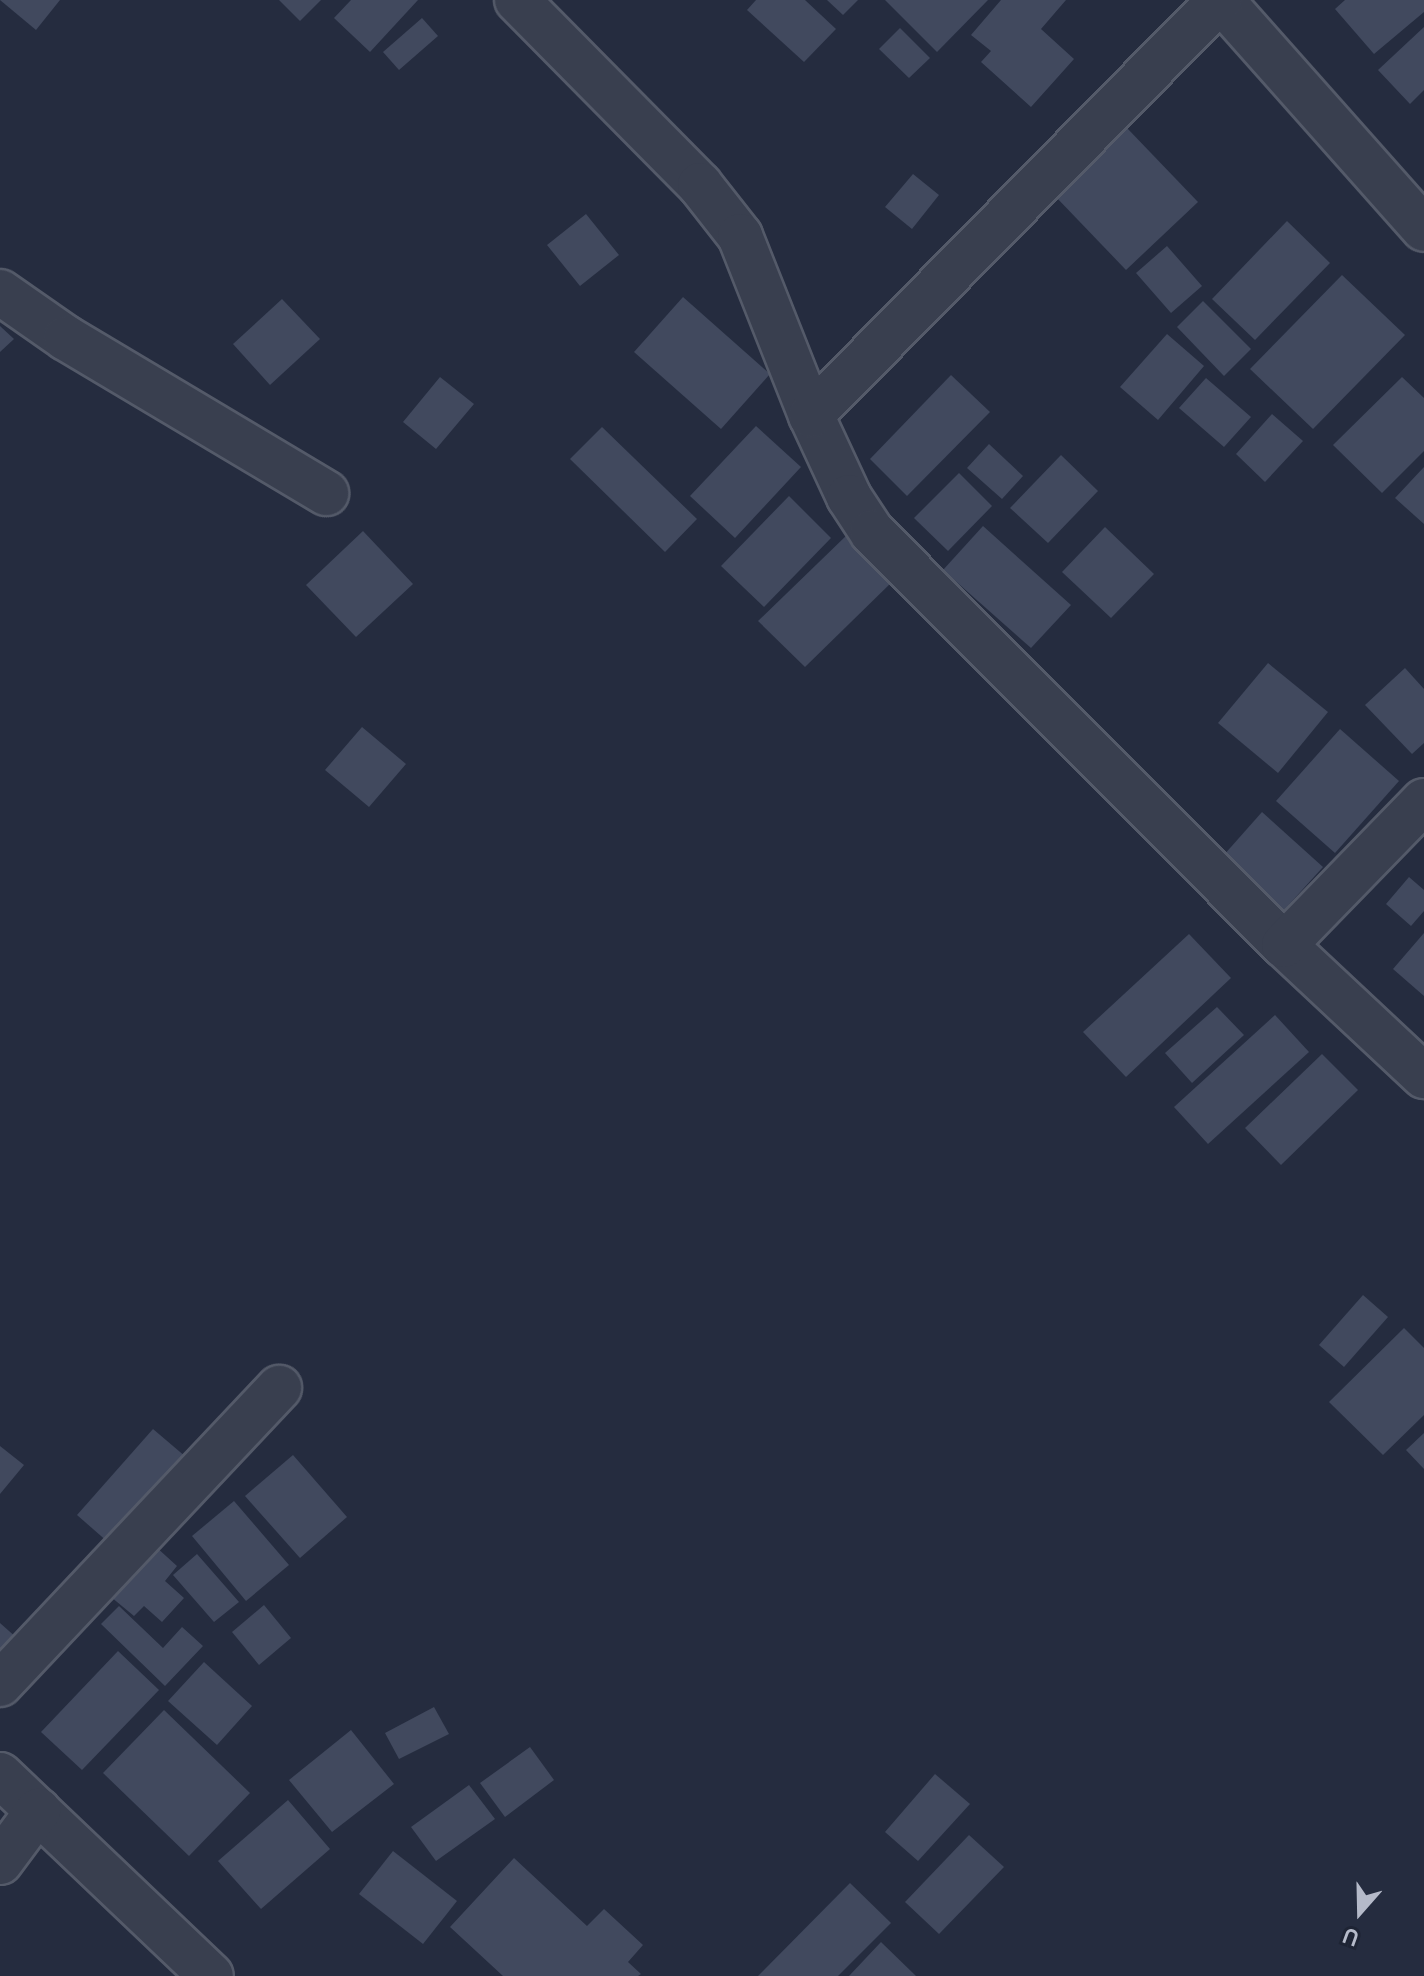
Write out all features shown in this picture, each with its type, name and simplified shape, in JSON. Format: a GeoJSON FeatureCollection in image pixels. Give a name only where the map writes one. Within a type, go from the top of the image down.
{"type":"FeatureCollection","features":[{"type":"Feature","properties":{"kind":"street"},"geometry":{"type":"LineString","coordinates":[[517,0],[700,185],[740,236],[811,415],[849,497],[872,532],[1284,945],[1424,1076]]}},
{"type":"Feature","properties":{"kind":"street"},"geometry":{"type":"LineString","coordinates":[[811,415],[1220,0],[1424,229]]}},
{"type":"Feature","properties":{"kind":"street"},"geometry":{"type":"LineString","coordinates":[[0,292],[66,338],[326,493]]}},
{"type":"Feature","properties":{"kind":"street"},"geometry":{"type":"LineString","coordinates":[[1284,945],[1424,801]]}},
{"type":"Feature","properties":{"kind":"street"},"geometry":{"type":"LineString","coordinates":[[0,1684],[279,1388]]}},
{"type":"Feature","properties":{"kind":"street"},"geometry":{"type":"LineString","coordinates":[[0,1775],[211,1976]]}},
{"type":"Feature","properties":{"kind":"street"},"geometry":{"type":"LineString","coordinates":[[0,1862],[38,1811]]}},
{"type":"Feature","properties":{"kind":"building"},"geometry":{"type":"Polygon","coordinates":[[[0,0],[60,0],[36,30],[0,0]]]}},
{"type":"Feature","properties":{"kind":"building"},"geometry":{"type":"Polygon","coordinates":[[[279,0],[321,0],[300,21],[279,0]]]}},
{"type":"Feature","properties":{"kind":"building"},"geometry":{"type":"Polygon","coordinates":[[[351,0],[418,0],[370,52],[334,18],[351,0]]]}},
{"type":"Feature","properties":{"kind":"building"},"geometry":{"type":"Polygon","coordinates":[[[756,0],[805,0],[836,29],[804,62],[747,10],[756,0]]]}},
{"type":"Feature","properties":{"kind":"building"},"geometry":{"type":"Polygon","coordinates":[[[827,0],[858,0],[843,15],[827,0]]]}},
{"type":"Feature","properties":{"kind":"building"},"geometry":{"type":"Polygon","coordinates":[[[885,0],[988,0],[937,52],[885,0]]]}},
{"type":"Feature","properties":{"kind":"building"},"geometry":{"type":"Polygon","coordinates":[[[1001,0],[1066,0],[1041,29],[1074,59],[1031,107],[981,62],[991,51],[971,35],[1001,0]]]}},
{"type":"Feature","properties":{"kind":"building"},"geometry":{"type":"Polygon","coordinates":[[[1345,0],[1424,0],[1424,12],[1374,54],[1335,9],[1345,0]]]}},
{"type":"Feature","properties":{"kind":"building"},"geometry":{"type":"Polygon","coordinates":[[[422,18],[438,36],[399,70],[383,52],[422,18]]]}},
{"type":"Feature","properties":{"kind":"building"},"geometry":{"type":"Polygon","coordinates":[[[1424,27],[1424,90],[1410,104],[1378,70],[1424,27]]]}},
{"type":"Feature","properties":{"kind":"building"},"geometry":{"type":"Polygon","coordinates":[[[900,28],[930,58],[909,78],[879,49],[900,28]]]}},
{"type":"Feature","properties":{"kind":"building"},"geometry":{"type":"Polygon","coordinates":[[[1127,128],[1198,202],[1126,270],[1055,196],[1127,128]]]}},
{"type":"Feature","properties":{"kind":"building"},"geometry":{"type":"Polygon","coordinates":[[[913,174],[939,195],[912,229],[885,207],[913,174]]]}},
{"type":"Feature","properties":{"kind":"building"},"geometry":{"type":"Polygon","coordinates":[[[586,214],[619,255],[580,286],[547,245],[586,214]]]}},
{"type":"Feature","properties":{"kind":"building"},"geometry":{"type":"Polygon","coordinates":[[[1287,221],[1330,263],[1255,340],[1212,299],[1287,221]]]}},
{"type":"Feature","properties":{"kind":"building"},"geometry":{"type":"Polygon","coordinates":[[[1167,246],[1202,286],[1171,313],[1136,273],[1167,246]]]}},
{"type":"Feature","properties":{"kind":"building"},"geometry":{"type":"Polygon","coordinates":[[[1342,275],[1405,335],[1313,429],[1250,369],[1342,275]]]}},
{"type":"Feature","properties":{"kind":"building"},"geometry":{"type":"Polygon","coordinates":[[[683,297],[770,374],[721,429],[634,352],[683,297]]]}},
{"type":"Feature","properties":{"kind":"building"},"geometry":{"type":"Polygon","coordinates":[[[282,299],[320,339],[270,385],[233,344],[282,299]]]}},
{"type":"Feature","properties":{"kind":"building"},"geometry":{"type":"Polygon","coordinates":[[[1203,301],[1251,349],[1224,376],[1177,327],[1203,301]]]}},
{"type":"Feature","properties":{"kind":"building"},"geometry":{"type":"Polygon","coordinates":[[[0,326],[14,339],[0,352],[0,326]]]}},
{"type":"Feature","properties":{"kind":"building"},"geometry":{"type":"Polygon","coordinates":[[[1167,334],[1204,366],[1158,420],[1120,387],[1167,334]]]}},
{"type":"Feature","properties":{"kind":"building"},"geometry":{"type":"Polygon","coordinates":[[[951,375],[990,412],[907,496],[870,459],[951,375]]]}},
{"type":"Feature","properties":{"kind":"building"},"geometry":{"type":"Polygon","coordinates":[[[440,377],[474,404],[436,449],[403,422],[440,377]]]}},
{"type":"Feature","properties":{"kind":"building"},"geometry":{"type":"Polygon","coordinates":[[[1402,377],[1424,398],[1424,451],[1382,493],[1333,445],[1402,377]]]}},
{"type":"Feature","properties":{"kind":"building"},"geometry":{"type":"Polygon","coordinates":[[[1206,378],[1251,417],[1224,447],[1179,408],[1206,378]]]}},
{"type":"Feature","properties":{"kind":"building"},"geometry":{"type":"Polygon","coordinates":[[[1272,414],[1303,441],[1265,482],[1236,454],[1272,414]]]}},
{"type":"Feature","properties":{"kind":"building"},"geometry":{"type":"Polygon","coordinates":[[[756,426],[801,467],[735,538],[690,496],[756,426]]]}},
{"type":"Feature","properties":{"kind":"building"},"geometry":{"type":"Polygon","coordinates":[[[602,427],[697,519],[665,552],[570,459],[602,427]]]}},
{"type":"Feature","properties":{"kind":"building"},"geometry":{"type":"Polygon","coordinates":[[[989,444],[1023,476],[1002,499],[967,468],[989,444]]]}},
{"type":"Feature","properties":{"kind":"building"},"geometry":{"type":"Polygon","coordinates":[[[1061,455],[1098,491],[1048,543],[1010,508],[1061,455]]]}},
{"type":"Feature","properties":{"kind":"building"},"geometry":{"type":"Polygon","coordinates":[[[1424,467],[1424,524],[1395,498],[1424,467]]]}},
{"type":"Feature","properties":{"kind":"building"},"geometry":{"type":"Polygon","coordinates":[[[959,473],[992,506],[948,551],[914,518],[959,473]]]}},
{"type":"Feature","properties":{"kind":"building"},"geometry":{"type":"Polygon","coordinates":[[[789,496],[831,538],[764,607],[721,566],[789,496]]]}},
{"type":"Feature","properties":{"kind":"building"},"geometry":{"type":"Polygon","coordinates":[[[983,526],[1071,605],[1031,648],[943,570],[983,526]]]}},
{"type":"Feature","properties":{"kind":"building"},"geometry":{"type":"Polygon","coordinates":[[[1105,527],[1154,574],[1111,618],[1062,572],[1105,527]]]}},
{"type":"Feature","properties":{"kind":"building"},"geometry":{"type":"Polygon","coordinates":[[[363,531],[413,584],[356,637],[306,585],[363,531]]]}},
{"type":"Feature","properties":{"kind":"building"},"geometry":{"type":"Polygon","coordinates":[[[849,533],[894,580],[805,667],[758,621],[849,533]]]}},
{"type":"Feature","properties":{"kind":"building"},"geometry":{"type":"Polygon","coordinates":[[[1268,663],[1328,712],[1278,773],[1218,723],[1268,663]]]}},
{"type":"Feature","properties":{"kind":"building"},"geometry":{"type":"Polygon","coordinates":[[[1405,668],[1424,689],[1424,743],[1412,754],[1365,705],[1405,668]]]}},
{"type":"Feature","properties":{"kind":"building"},"geometry":{"type":"Polygon","coordinates":[[[362,727],[406,764],[369,807],[325,770],[362,727]]]}},
{"type":"Feature","properties":{"kind":"building"},"geometry":{"type":"Polygon","coordinates":[[[1340,729],[1399,781],[1335,853],[1276,801],[1340,729]]]}},
{"type":"Feature","properties":{"kind":"building"},"geometry":{"type":"Polygon","coordinates":[[[1262,812],[1323,867],[1284,910],[1223,856],[1262,812]]]}},
{"type":"Feature","properties":{"kind":"building"},"geometry":{"type":"Polygon","coordinates":[[[1409,877],[1424,890],[1424,911],[1411,926],[1386,904],[1409,877]]]}},
{"type":"Feature","properties":{"kind":"building"},"geometry":{"type":"Polygon","coordinates":[[[1424,933],[1424,996],[1393,969],[1424,933]]]}},
{"type":"Feature","properties":{"kind":"building"},"geometry":{"type":"Polygon","coordinates":[[[1189,934],[1231,978],[1126,1077],[1083,1032],[1189,934]]]}},
{"type":"Feature","properties":{"kind":"building"},"geometry":{"type":"Polygon","coordinates":[[[1217,1007],[1244,1035],[1192,1083],[1165,1053],[1217,1007]]]}},
{"type":"Feature","properties":{"kind":"building"},"geometry":{"type":"Polygon","coordinates":[[[1275,1015],[1309,1052],[1208,1144],[1174,1107],[1275,1015]]]}},
{"type":"Feature","properties":{"kind":"building"},"geometry":{"type":"Polygon","coordinates":[[[1322,1054],[1358,1090],[1281,1165],[1245,1128],[1322,1054]]]}},
{"type":"Feature","properties":{"kind":"building"},"geometry":{"type":"Polygon","coordinates":[[[1363,1295],[1388,1317],[1344,1367],[1319,1345],[1363,1295]]]}},
{"type":"Feature","properties":{"kind":"building"},"geometry":{"type":"Polygon","coordinates":[[[1404,1328],[1424,1348],[1424,1415],[1383,1455],[1329,1402],[1404,1328]]]}},
{"type":"Feature","properties":{"kind":"building"},"geometry":{"type":"Polygon","coordinates":[[[153,1429],[193,1463],[117,1550],[77,1515],[153,1429]]]}},
{"type":"Feature","properties":{"kind":"building"},"geometry":{"type":"Polygon","coordinates":[[[1424,1433],[1424,1469],[1406,1450],[1424,1433]]]}},
{"type":"Feature","properties":{"kind":"building"},"geometry":{"type":"Polygon","coordinates":[[[0,1446],[24,1465],[0,1494],[0,1446]]]}},
{"type":"Feature","properties":{"kind":"building"},"geometry":{"type":"Polygon","coordinates":[[[293,1455],[347,1517],[300,1558],[245,1496],[293,1455]]]}},
{"type":"Feature","properties":{"kind":"building"},"geometry":{"type":"Polygon","coordinates":[[[234,1501],[289,1565],[246,1601],[192,1536],[234,1501]]]}},
{"type":"Feature","properties":{"kind":"building"},"geometry":{"type":"Polygon","coordinates":[[[155,1546],[177,1566],[165,1581],[184,1598],[162,1622],[144,1606],[134,1616],[111,1597],[155,1546]]]}},
{"type":"Feature","properties":{"kind":"building"},"geometry":{"type":"Polygon","coordinates":[[[197,1554],[239,1602],[214,1622],[173,1575],[197,1554]]]}},
{"type":"Feature","properties":{"kind":"building"},"geometry":{"type":"Polygon","coordinates":[[[264,1605],[291,1638],[259,1665],[232,1632],[264,1605]]]}},
{"type":"Feature","properties":{"kind":"building"},"geometry":{"type":"Polygon","coordinates":[[[119,1606],[163,1648],[182,1627],[203,1646],[165,1686],[101,1624],[119,1606]]]}},
{"type":"Feature","properties":{"kind":"building"},"geometry":{"type":"Polygon","coordinates":[[[0,1623],[27,1647],[0,1676],[0,1623]]]}},
{"type":"Feature","properties":{"kind":"building"},"geometry":{"type":"Polygon","coordinates":[[[118,1651],[159,1690],[82,1770],[41,1732],[118,1651]]]}},
{"type":"Feature","properties":{"kind":"building"},"geometry":{"type":"Polygon","coordinates":[[[204,1662],[252,1706],[217,1745],[168,1701],[204,1662]]]}},
{"type":"Feature","properties":{"kind":"building"},"geometry":{"type":"Polygon","coordinates":[[[434,1707],[449,1734],[399,1759],[385,1733],[434,1707]]]}},
{"type":"Feature","properties":{"kind":"building"},"geometry":{"type":"Polygon","coordinates":[[[164,1710],[250,1793],[189,1856],[103,1773],[164,1710]]]}},
{"type":"Feature","properties":{"kind":"building"},"geometry":{"type":"Polygon","coordinates":[[[351,1730],[394,1784],[332,1832],[289,1780],[351,1730]]]}},
{"type":"Feature","properties":{"kind":"building"},"geometry":{"type":"Polygon","coordinates":[[[530,1747],[554,1780],[505,1817],[480,1783],[530,1747]]]}},
{"type":"Feature","properties":{"kind":"building"},"geometry":{"type":"Polygon","coordinates":[[[935,1774],[970,1804],[918,1861],[885,1832],[935,1774]]]}},
{"type":"Feature","properties":{"kind":"building"},"geometry":{"type":"Polygon","coordinates":[[[469,1785],[495,1819],[436,1861],[411,1827],[469,1785]]]}},
{"type":"Feature","properties":{"kind":"building"},"geometry":{"type":"Polygon","coordinates":[[[288,1800],[330,1849],[261,1909],[218,1861],[288,1800]]]}},
{"type":"Feature","properties":{"kind":"building"},"geometry":{"type":"Polygon","coordinates":[[[969,1835],[1004,1867],[939,1934],[905,1902],[969,1835]]]}},
{"type":"Feature","properties":{"kind":"building"},"geometry":{"type":"Polygon","coordinates":[[[393,1851],[457,1901],[423,1944],[359,1894],[393,1851]]]}},
{"type":"Feature","properties":{"kind":"building"},"geometry":{"type":"Polygon","coordinates":[[[514,1858],[587,1926],[604,1909],[643,1945],[628,1962],[641,1974],[503,1976],[450,1927],[514,1858]]]}},
{"type":"Feature","properties":{"kind":"building"},"geometry":{"type":"Polygon","coordinates":[[[850,1883],[891,1923],[838,1976],[758,1976],[850,1883]]]}},
{"type":"Feature","properties":{"kind":"building"},"geometry":{"type":"Polygon","coordinates":[[[881,1942],[916,1976],[849,1976],[881,1942]]]}}]}
